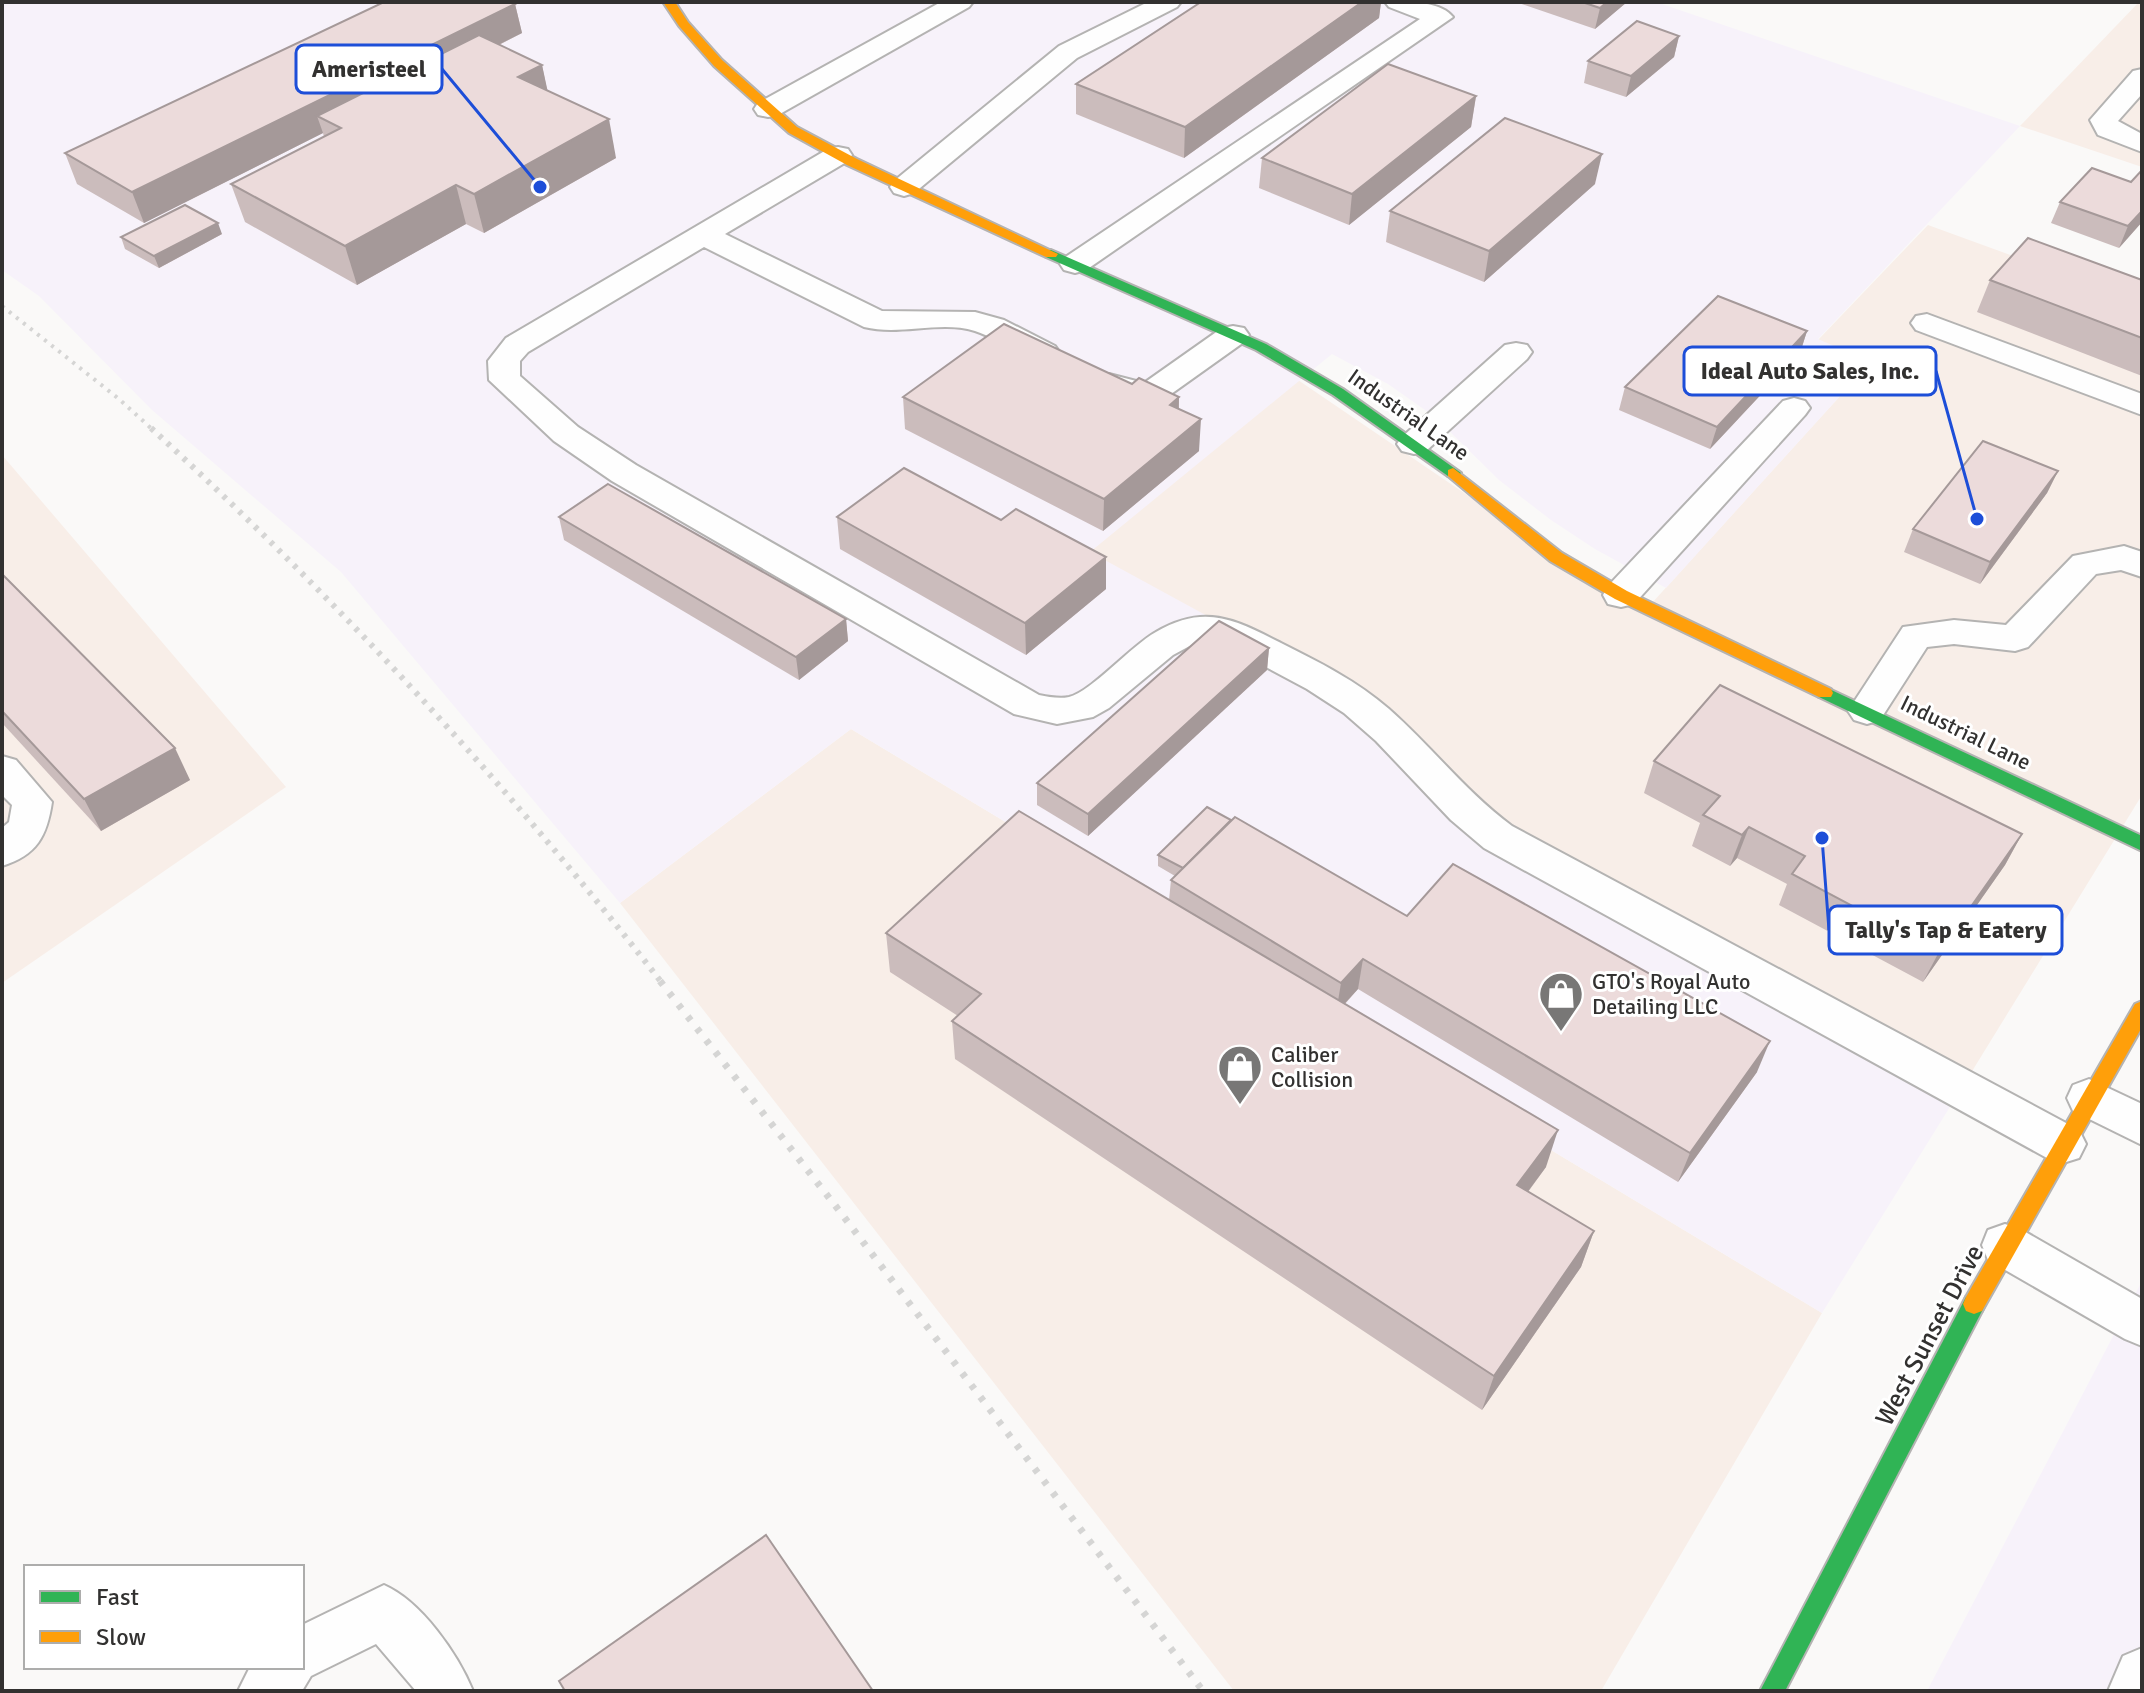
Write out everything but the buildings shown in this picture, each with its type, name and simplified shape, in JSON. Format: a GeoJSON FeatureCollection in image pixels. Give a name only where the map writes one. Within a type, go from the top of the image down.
{"type":"FeatureCollection","features":[{"type":"Feature","properties":{"kind":"street","name":"Industrial Lane"},"geometry":{"type":"LineString","coordinates":[[669,2],[683,24],[718,63],[793,130],[904,187],[1261,347],[1338,392],[1414,444],[1556,557],[1621,595],[2142,844]]}},
{"type":"Feature","properties":{"kind":"street","name":"West Sunset Drive"},"geometry":{"type":"LineString","coordinates":[[1772,1691],[2005,1245],[2142,1009]]}},
{"type":"Feature","properties":{"kind":"lane"},"geometry":{"type":"LineString","coordinates":[[768,109],[960,2]]}},
{"type":"Feature","properties":{"kind":"lane"},"geometry":{"type":"LineString","coordinates":[[904,187],[1068,52],[1168,2]]}},
{"type":"Feature","properties":{"kind":"lane"},"geometry":{"type":"LineString","coordinates":[[1075,264],[1440,17],[1398,2]]}},
{"type":"Feature","properties":{"kind":"lane"},"geometry":{"type":"LineString","coordinates":[[2142,77],[2104,120],[2108,129],[2142,144]]}},
{"type":"Feature","properties":{"kind":"lane"},"geometry":{"type":"LineString","coordinates":[[838,155],[517,345],[504,357],[501,368],[505,380],[566,434],[624,473],[1027,705],[1052,712],[1079,709],[1097,699],[1175,634],[1203,626],[1224,629],[1335,688],[1370,713],[1424,764],[1478,823],[1498,837],[2063,1144]]}},
{"type":"Feature","properties":{"kind":"lane"},"geometry":{"type":"LineString","coordinates":[[704,235],[875,320],[895,323],[949,319],[977,321],[1121,390],[1137,394],[1153,392],[1233,335]]}},
{"type":"Feature","properties":{"kind":"lane"},"geometry":{"type":"LineString","coordinates":[[1927,323],[2142,405]]}},
{"type":"Feature","properties":{"kind":"lane"},"geometry":{"type":"LineString","coordinates":[[1414,444],[1516,352]]}},
{"type":"Feature","properties":{"kind":"lane"},"geometry":{"type":"LineString","coordinates":[[1621,595],[1794,408]]}},
{"type":"Feature","properties":{"kind":"lane"},"geometry":{"type":"LineString","coordinates":[[1867,711],[1916,636],[1954,632],[2015,638],[2085,564],[2124,558],[2142,565]]}},
{"type":"Feature","properties":{"kind":"lane"},"geometry":{"type":"LineString","coordinates":[[2,770],[32,802],[28,829],[2,851]]}},
{"type":"Feature","properties":{"kind":"lane"},"geometry":{"type":"LineString","coordinates":[[2089,1098],[2142,1126]]}},
{"type":"Feature","properties":{"kind":"lane"},"geometry":{"type":"LineString","coordinates":[[2005,1245],[2142,1324]]}},
{"type":"Feature","properties":{"kind":"lane"},"geometry":{"type":"LineString","coordinates":[[304,1652],[384,1612],[439,1677],[446,1691]]}},
{"type":"Feature","properties":{"kind":"lane"},"geometry":{"type":"LineString","coordinates":[[265,1691],[286,1669]]}},
{"type":"Feature","properties":{"kind":"lane"},"geometry":{"type":"LineString","coordinates":[[2135,1691],[2142,1675]]}},
{"type":"Feature","properties":{"kind":"shaded area"},"geometry":{"type":"Polygon","coordinates":[[[2,2],[1656,2],[2020,126],[1818,339],[1871,362],[1666,588],[1595,549],[1551,520],[1499,480],[1435,417],[1388,384],[1332,354],[1090,552],[1374,707],[1496,828],[1966,1081],[1822,1313],[851,729],[620,903],[341,572],[152,410],[39,296],[2,270],[2,2]]]}},
{"type":"Feature","properties":{"kind":"shaded area"},"geometry":{"type":"Polygon","coordinates":[[[2142,2],[2142,167],[2020,126],[2142,2]]]}},
{"type":"Feature","properties":{"kind":"shaded area"},"geometry":{"type":"Polygon","coordinates":[[[1928,225],[2142,303],[2142,795],[1966,1081],[1496,828],[1089,552],[1298,380],[1642,614],[1870,363],[1818,340],[1928,225]]]}},
{"type":"Feature","properties":{"kind":"shaded area"},"geometry":{"type":"Polygon","coordinates":[[[2,455],[286,787],[2,983],[2,455]]]}},
{"type":"Feature","properties":{"kind":"shaded area"},"geometry":{"type":"Polygon","coordinates":[[[851,729],[1822,1313],[1601,1691],[1234,1691],[620,903],[851,729]]]}},
{"type":"Feature","properties":{"kind":"shaded area"},"geometry":{"type":"Polygon","coordinates":[[[2142,1281],[2142,1691],[1927,1691],[2142,1281]]]}},
{"type":"Feature","properties":{"kind":"railway"},"geometry":{"type":"LineString","coordinates":[[2,306],[153,430]]}},
{"type":"Feature","properties":{"kind":"railway"},"geometry":{"type":"LineString","coordinates":[[151,428],[288,559],[418,695],[543,836],[662,983]]}},
{"type":"Feature","properties":{"kind":"railway"},"geometry":{"type":"LineString","coordinates":[[660,981],[841,1213],[1203,1691]]}},
{"type":"Feature","properties":{"kind":"traffic: fast"},"geometry":{"type":"LineString","coordinates":[[1051,254],[1261,347],[1338,392],[1453,473]]}},
{"type":"Feature","properties":{"kind":"traffic: fast"},"geometry":{"type":"LineString","coordinates":[[1825,693],[2142,844]]}},
{"type":"Feature","properties":{"kind":"traffic: fast"},"geometry":{"type":"LineString","coordinates":[[1772,1691],[1974,1304]]}},
{"type":"Feature","properties":{"kind":"traffic: slow"},"geometry":{"type":"LineString","coordinates":[[669,2],[683,24],[718,63],[793,130],[852,162],[1051,254]]}},
{"type":"Feature","properties":{"kind":"traffic: slow"},"geometry":{"type":"LineString","coordinates":[[1453,473],[1556,557],[1621,595],[1825,693]]}},
{"type":"Feature","properties":{"kind":"traffic: slow"},"geometry":{"type":"LineString","coordinates":[[1974,1304],[2142,1009]]}},
{"type":"Feature","properties":{"kind":"place","name":"Ameristeel"},"geometry":{"type":"Point","coordinates":[540,187]}},
{"type":"Feature","properties":{"kind":"place","name":"Ideal Auto Sales, Inc."},"geometry":{"type":"Point","coordinates":[1977,519]}},
{"type":"Feature","properties":{"kind":"place","name":"Tally's Tap & Eatery"},"geometry":{"type":"Point","coordinates":[1822,838]}},
{"type":"Feature","properties":{"kind":"place","name":"GTO's Royal Auto Detailing LLC"},"geometry":{"type":"Point","coordinates":[1561,1033]}},
{"type":"Feature","properties":{"kind":"place","name":"Caliber Collision"},"geometry":{"type":"Point","coordinates":[1240,1106]}}]}
